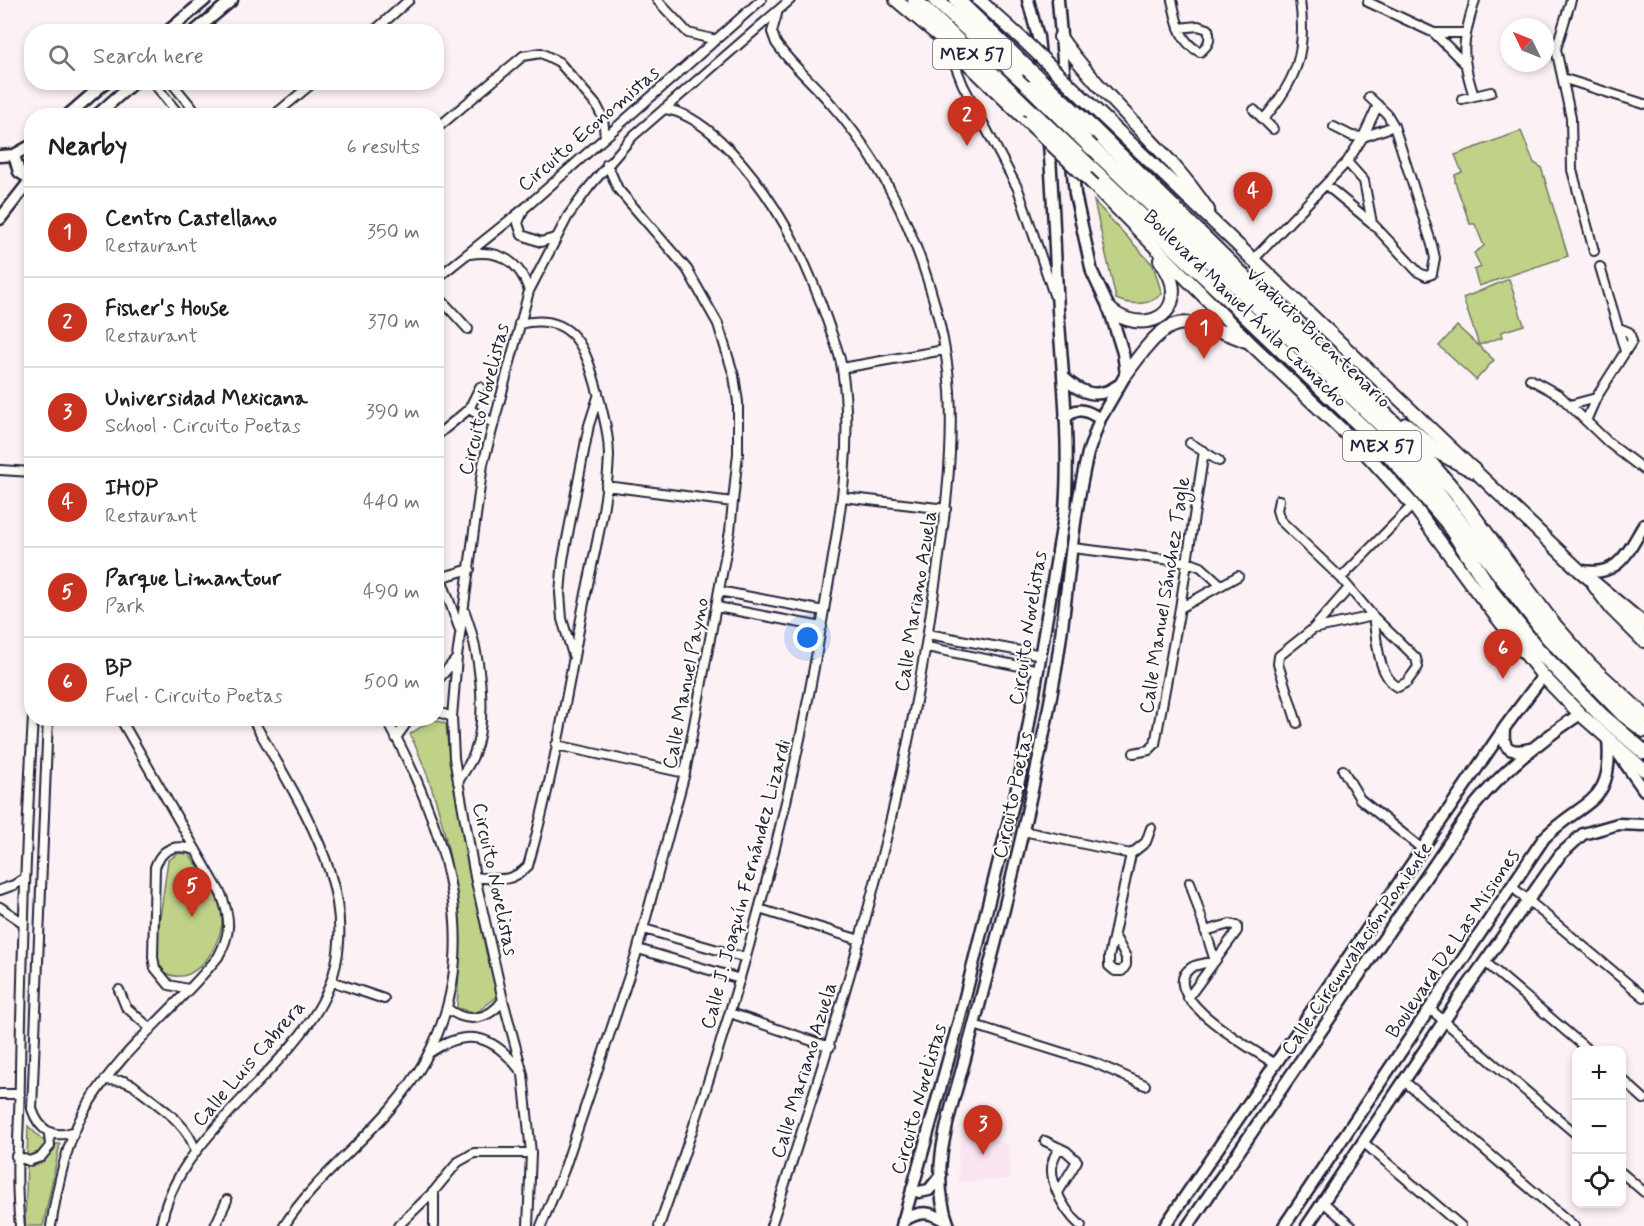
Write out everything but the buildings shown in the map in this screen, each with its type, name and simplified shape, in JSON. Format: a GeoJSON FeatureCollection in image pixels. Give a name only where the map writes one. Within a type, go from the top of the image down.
{"type":"FeatureCollection","features":[{"type":"Feature","properties":{"kind":"highway","name":"Boulevard Manuel Ávila Camacho"},"geometry":{"type":"LineString","coordinates":[[915,0],[1029,115],[1089,166],[1380,444],[1447,522],[1494,595],[1538,650],[1602,716],[1644,752]]}},
{"type":"Feature","properties":{"kind":"highway","name":"Viaducto Bicentenario"},"geometry":{"type":"LineString","coordinates":[[936,0],[1031,88],[1396,439],[1548,637],[1624,715],[1644,730]]}},
{"type":"Feature","properties":{"kind":"highway","name":"Boulevard Manuel Ávila Camacho"},"geometry":{"type":"LineString","coordinates":[[957,0],[1094,130],[1405,434],[1456,493],[1552,623],[1589,665],[1644,716]]}},
{"type":"Feature","properties":{"kind":"highway"},"geometry":{"type":"LineString","coordinates":[[1334,363],[1435,450],[1473,470]]}},
{"type":"Feature","properties":{"kind":"highway"},"geometry":{"type":"LineString","coordinates":[[1595,585],[1613,609],[1644,640]]}},
{"type":"Feature","properties":{"kind":"main road"},"geometry":{"type":"LineString","coordinates":[[176,24],[205,0]]}},
{"type":"Feature","properties":{"kind":"main road"},"geometry":{"type":"LineString","coordinates":[[204,24],[232,0]]}},
{"type":"Feature","properties":{"kind":"main road","name":"Boulevard Manuel Ávila Camacho"},"geometry":{"type":"LineString","coordinates":[[896,0],[1029,115],[1152,246],[1361,448],[1413,505],[1543,676],[1580,714],[1644,770]]}},
{"type":"Feature","properties":{"kind":"main road","name":"Boulevard Manuel Ávila Camacho"},"geometry":{"type":"LineString","coordinates":[[979,0],[1579,570],[1644,624]]}},
{"type":"Feature","properties":{"kind":"main road"},"geometry":{"type":"LineString","coordinates":[[1028,0],[1038,37],[1052,167],[1058,307]]}},
{"type":"Feature","properties":{"kind":"main road"},"geometry":{"type":"LineString","coordinates":[[1058,0],[1074,194],[1092,272],[1109,308],[1123,353],[1126,374]]}},
{"type":"Feature","properties":{"kind":"main road"},"geometry":{"type":"LineString","coordinates":[[1060,37],[1083,69],[1190,183],[1221,229]]}},
{"type":"Feature","properties":{"kind":"main road"},"geometry":{"type":"LineString","coordinates":[[76,108],[97,90]]}},
{"type":"Feature","properties":{"kind":"main road"},"geometry":{"type":"LineString","coordinates":[[105,108],[125,90]]}},
{"type":"Feature","properties":{"kind":"main road"},"geometry":{"type":"LineString","coordinates":[[0,156],[14,155],[24,150]]}},
{"type":"Feature","properties":{"kind":"main road"},"geometry":{"type":"LineString","coordinates":[[14,155],[19,172],[24,174]]}},
{"type":"Feature","properties":{"kind":"main road"},"geometry":{"type":"LineString","coordinates":[[0,219],[24,187]]}},
{"type":"Feature","properties":{"kind":"main road"},"geometry":{"type":"LineString","coordinates":[[1109,308],[1120,317],[1137,323],[1155,320],[1167,309],[1173,292],[1172,282],[1152,246]]}},
{"type":"Feature","properties":{"kind":"main road","name":"Circuito Novelistas"},"geometry":{"type":"LineString","coordinates":[[902,1224],[959,1021],[1018,786],[1042,655],[1065,510],[1068,469],[1058,307]]}},
{"type":"Feature","properties":{"kind":"main road"},"geometry":{"type":"LineString","coordinates":[[1126,374],[1153,339],[1169,328],[1186,321],[1200,323],[1250,343]]}},
{"type":"Feature","properties":{"kind":"main road","name":"Circuito Poetas"},"geometry":{"type":"LineString","coordinates":[[948,1224],[941,1175],[942,1142],[1023,831],[1056,667],[1083,472],[1100,419],[1126,374]]}},
{"type":"Feature","properties":{"kind":"main road"},"geometry":{"type":"LineString","coordinates":[[1063,377],[1078,390],[1090,393],[1102,393],[1118,386]]}},
{"type":"Feature","properties":{"kind":"main road"},"geometry":{"type":"LineString","coordinates":[[1065,418],[1075,411],[1083,410],[1100,419]]}},
{"type":"Feature","properties":{"kind":"main road"},"geometry":{"type":"LineString","coordinates":[[1579,570],[1602,572],[1613,568],[1644,525]]}},
{"type":"Feature","properties":{"kind":"main road"},"geometry":{"type":"LineString","coordinates":[[1166,1226],[1421,848],[1504,727],[1543,676]]}},
{"type":"Feature","properties":{"kind":"main road","name":"Calle Circunvalación Poniente"},"geometry":{"type":"LineString","coordinates":[[1188,1226],[1475,805],[1500,776],[1531,749],[1580,714]]}},
{"type":"Feature","properties":{"kind":"main road"},"geometry":{"type":"LineString","coordinates":[[1504,727],[1503,742],[1508,750],[1515,752],[1531,749]]}},
{"type":"Feature","properties":{"kind":"main road"},"geometry":{"type":"LineString","coordinates":[[1608,739],[1644,790]]}},
{"type":"Feature","properties":{"kind":"main road","name":"Boulevard De Las Misiones"},"geometry":{"type":"LineString","coordinates":[[1284,1226],[1544,838],[1596,796],[1605,785],[1610,764],[1608,739]]}},
{"type":"Feature","properties":{"kind":"main road"},"geometry":{"type":"LineString","coordinates":[[1570,818],[1583,834]]}},
{"type":"Feature","properties":{"kind":"main road","name":"Boulevard De Las Misiones"},"geometry":{"type":"LineString","coordinates":[[1307,1226],[1444,1020],[1528,897],[1560,855],[1583,834],[1618,824],[1644,825]]}},
{"type":"Feature","properties":{"kind":"main road"},"geometry":{"type":"LineString","coordinates":[[1297,1031],[1315,1042]]}},
{"type":"Feature","properties":{"kind":"main road"},"geometry":{"type":"LineString","coordinates":[[912,1189],[919,1192],[929,1191],[941,1175]]}},
{"type":"Feature","properties":{"kind":"main road"},"geometry":{"type":"LineString","coordinates":[[902,1224],[919,1212],[928,1212],[948,1224]]}},
{"type":"Feature","properties":{"kind":"street"},"geometry":{"type":"LineString","coordinates":[[382,24],[409,0]]}},
{"type":"Feature","properties":{"kind":"street"},"geometry":{"type":"LineString","coordinates":[[657,0],[688,33],[716,40]]}},
{"type":"Feature","properties":{"kind":"street","name":"Circuito Economistas"},"geometry":{"type":"LineString","coordinates":[[444,273],[526,207],[761,0]]}},
{"type":"Feature","properties":{"kind":"street","name":"Circuito Novelistas"},"geometry":{"type":"LineString","coordinates":[[528,1226],[531,1153],[523,1074],[503,1000],[475,877],[458,782],[452,717],[460,631],[483,464],[519,324],[530,291],[555,238],[607,164],[633,136],[790,0]]}},
{"type":"Feature","properties":{"kind":"street"},"geometry":{"type":"LineString","coordinates":[[1172,0],[1179,28],[1190,47],[1200,52],[1207,47],[1211,38],[1209,29],[1198,26],[1179,28]]}},
{"type":"Feature","properties":{"kind":"street"},"geometry":{"type":"LineString","coordinates":[[1263,120],[1287,90],[1298,65],[1303,23],[1300,0]]}},
{"type":"Feature","properties":{"kind":"street"},"geometry":{"type":"LineString","coordinates":[[1474,96],[1463,62],[1465,33],[1475,0]]}},
{"type":"Feature","properties":{"kind":"street"},"geometry":{"type":"LineString","coordinates":[[1570,0],[1556,48],[1565,79],[1571,118],[1572,170],[1594,251]]}},
{"type":"Feature","properties":{"kind":"street"},"geometry":{"type":"LineString","coordinates":[[1368,2],[1434,33],[1463,62]]}},
{"type":"Feature","properties":{"kind":"street","name":"Calle Mariano Azuela"},"geometry":{"type":"LineString","coordinates":[[771,1226],[830,1047],[884,851],[927,647],[946,509],[951,431],[950,389],[944,350],[923,271],[898,207],[883,176],[851,129],[776,44],[772,32],[778,11]]}},
{"type":"Feature","properties":{"kind":"street"},"geometry":{"type":"LineString","coordinates":[[1434,33],[1465,33]]}},
{"type":"Feature","properties":{"kind":"street","name":"Circuito Novelistas"},"geometry":{"type":"LineString","coordinates":[[947,43],[963,85],[1018,189],[1058,307]]}},
{"type":"Feature","properties":{"kind":"street"},"geometry":{"type":"LineString","coordinates":[[444,122],[523,56],[532,53],[551,56],[559,62],[597,106],[603,118],[605,137]]}},
{"type":"Feature","properties":{"kind":"street"},"geometry":{"type":"LineString","coordinates":[[1565,79],[1642,104],[1644,114]]}},
{"type":"Feature","properties":{"kind":"street"},"geometry":{"type":"LineString","coordinates":[[159,90],[174,108]]}},
{"type":"Feature","properties":{"kind":"street"},"geometry":{"type":"LineString","coordinates":[[177,90],[192,108]]}},
{"type":"Feature","properties":{"kind":"street"},"geometry":{"type":"LineString","coordinates":[[283,108],[304,90]]}},
{"type":"Feature","properties":{"kind":"street"},"geometry":{"type":"LineString","coordinates":[[1462,99],[1491,92]]}},
{"type":"Feature","properties":{"kind":"street"},"geometry":{"type":"LineString","coordinates":[[1326,185],[1372,223],[1418,272],[1426,276],[1432,274],[1436,258],[1394,126],[1369,97]]}},
{"type":"Feature","properties":{"kind":"street"},"geometry":{"type":"LineString","coordinates":[[1253,261],[1347,162],[1378,105]]}},
{"type":"Feature","properties":{"kind":"street","name":"Calle J. Joaquín Fernández Lizardi"},"geometry":{"type":"LineString","coordinates":[[659,1226],[730,1013],[789,796],[822,627],[843,497],[847,428],[842,368],[803,257],[763,190],[734,155],[701,124],[677,111],[664,110]]}},
{"type":"Feature","properties":{"kind":"street"},"geometry":{"type":"LineString","coordinates":[[1254,110],[1273,129]]}},
{"type":"Feature","properties":{"kind":"street"},"geometry":{"type":"LineString","coordinates":[[1335,127],[1352,136],[1363,136],[1394,126]]}},
{"type":"Feature","properties":{"kind":"street"},"geometry":{"type":"LineString","coordinates":[[1347,162],[1364,180],[1372,223]]}},
{"type":"Feature","properties":{"kind":"street","name":"Calle Manuel Payno"},"geometry":{"type":"LineString","coordinates":[[541,1226],[564,1170],[638,949],[685,773],[717,608],[734,502],[739,428],[734,376],[718,324],[687,269],[618,189],[607,164]]}},
{"type":"Feature","properties":{"kind":"street"},"geometry":{"type":"LineString","coordinates":[[526,207],[518,223],[522,234],[541,242],[555,238]]}},
{"type":"Feature","properties":{"kind":"street"},"geometry":{"type":"LineString","coordinates":[[468,254],[490,252],[507,258],[522,273],[530,291]]}},
{"type":"Feature","properties":{"kind":"street"},"geometry":{"type":"LineString","coordinates":[[1600,267],[1625,351]]}},
{"type":"Feature","properties":{"kind":"street"},"geometry":{"type":"LineString","coordinates":[[444,303],[468,329]]}},
{"type":"Feature","properties":{"kind":"street"},"geometry":{"type":"LineString","coordinates":[[475,877],[505,880],[517,877],[528,866],[574,658],[606,486],[608,432],[589,361],[572,334],[546,320],[519,324]]}},
{"type":"Feature","properties":{"kind":"street"},"geometry":{"type":"LineString","coordinates":[[1586,421],[1596,398],[1633,336],[1619,328]]}},
{"type":"Feature","properties":{"kind":"street"},"geometry":{"type":"LineString","coordinates":[[842,368],[944,350]]}},
{"type":"Feature","properties":{"kind":"street"},"geometry":{"type":"LineString","coordinates":[[1530,379],[1559,395],[1609,443],[1644,470]]}},
{"type":"Feature","properties":{"kind":"street"},"geometry":{"type":"LineString","coordinates":[[444,430],[468,410],[480,387]]}},
{"type":"Feature","properties":{"kind":"street"},"geometry":{"type":"LineString","coordinates":[[574,658],[562,619],[560,593],[563,560],[598,396]]}},
{"type":"Feature","properties":{"kind":"street"},"geometry":{"type":"LineString","coordinates":[[1570,405],[1596,398]]}},
{"type":"Feature","properties":{"kind":"street"},"geometry":{"type":"LineString","coordinates":[[468,410],[493,423]]}},
{"type":"Feature","properties":{"kind":"street"},"geometry":{"type":"LineString","coordinates":[[1190,443],[1219,461]]}},
{"type":"Feature","properties":{"kind":"street","name":"Calle Manuel Sánchez Tagle"},"geometry":{"type":"LineString","coordinates":[[1134,753],[1149,750],[1155,744],[1188,562],[1204,451]]}},
{"type":"Feature","properties":{"kind":"street"},"geometry":{"type":"LineString","coordinates":[[0,470],[24,472]]}},
{"type":"Feature","properties":{"kind":"street"},"geometry":{"type":"LineString","coordinates":[[606,486],[734,502]]}},
{"type":"Feature","properties":{"kind":"street"},"geometry":{"type":"LineString","coordinates":[[843,497],[946,509]]}},
{"type":"Feature","properties":{"kind":"street"},"geometry":{"type":"LineString","coordinates":[[1279,500],[1277,510],[1280,520],[1341,578],[1373,616],[1416,658],[1418,667],[1414,675],[1398,687],[1390,683],[1384,672],[1373,616]]}},
{"type":"Feature","properties":{"kind":"street"},"geometry":{"type":"LineString","coordinates":[[1341,578],[1413,505]]}},
{"type":"Feature","properties":{"kind":"street"},"geometry":{"type":"LineString","coordinates":[[1073,548],[1188,562],[1212,575],[1221,585]]}},
{"type":"Feature","properties":{"kind":"street"},"geometry":{"type":"LineString","coordinates":[[444,577],[470,569]]}},
{"type":"Feature","properties":{"kind":"street"},"geometry":{"type":"LineString","coordinates":[[1180,608],[1238,576]]}},
{"type":"Feature","properties":{"kind":"street"},"geometry":{"type":"LineString","coordinates":[[444,580],[460,631]]}},
{"type":"Feature","properties":{"kind":"street"},"geometry":{"type":"LineString","coordinates":[[1297,723],[1278,664],[1279,656],[1313,629],[1349,588]]}},
{"type":"Feature","properties":{"kind":"street"},"geometry":{"type":"LineString","coordinates":[[719,591],[824,611]]}},
{"type":"Feature","properties":{"kind":"street"},"geometry":{"type":"LineString","coordinates":[[717,608],[822,627]]}},
{"type":"Feature","properties":{"kind":"street"},"geometry":{"type":"LineString","coordinates":[[458,782],[474,756],[481,724],[478,655],[475,637],[464,610]]}},
{"type":"Feature","properties":{"kind":"street"},"geometry":{"type":"LineString","coordinates":[[1313,629],[1373,616]]}},
{"type":"Feature","properties":{"kind":"street"},"geometry":{"type":"LineString","coordinates":[[928,634],[1042,655]]}},
{"type":"Feature","properties":{"kind":"street"},"geometry":{"type":"LineString","coordinates":[[927,647],[1039,670]]}},
{"type":"Feature","properties":{"kind":"street"},"geometry":{"type":"LineString","coordinates":[[444,672],[457,657]]}},
{"type":"Feature","properties":{"kind":"street"},"geometry":{"type":"LineString","coordinates":[[444,714],[452,717]]}},
{"type":"Feature","properties":{"kind":"street"},"geometry":{"type":"LineString","coordinates":[[20,1226],[16,1156],[20,1094],[23,879],[33,726]]}},
{"type":"Feature","properties":{"kind":"street"},"geometry":{"type":"LineString","coordinates":[[48,726],[32,1109],[40,1126],[49,1134],[62,1135],[75,1131]]}},
{"type":"Feature","properties":{"kind":"street"},"geometry":{"type":"LineString","coordinates":[[51,1226],[58,1188],[75,1131],[86,1108],[106,1080],[218,957],[226,942],[230,926],[221,894],[125,726]]}},
{"type":"Feature","properties":{"kind":"street","name":"Calle Luis Cabrera"},"geometry":{"type":"LineString","coordinates":[[163,1224],[177,1180],[195,1150],[301,1032],[325,997],[332,981],[340,922],[333,880],[324,852],[256,726]]}},
{"type":"Feature","properties":{"kind":"street"},"geometry":{"type":"LineString","coordinates":[[284,1226],[301,1204],[392,1108],[429,1053],[447,1008],[454,960],[454,908],[450,874],[430,810],[390,726]]}},
{"type":"Feature","properties":{"kind":"street"},"geometry":{"type":"LineString","coordinates":[[396,738],[404,726]]}},
{"type":"Feature","properties":{"kind":"street"},"geometry":{"type":"LineString","coordinates":[[556,745],[685,773]]}},
{"type":"Feature","properties":{"kind":"street"},"geometry":{"type":"LineString","coordinates":[[1344,770],[1360,799],[1421,848]]}},
{"type":"Feature","properties":{"kind":"street"},"geometry":{"type":"LineString","coordinates":[[1023,831],[1131,854],[1146,842],[1151,828]]}},
{"type":"Feature","properties":{"kind":"street"},"geometry":{"type":"LineString","coordinates":[[188,989],[169,985],[155,968],[155,867],[158,858],[166,850],[175,846],[196,850]]}},
{"type":"Feature","properties":{"kind":"street"},"geometry":{"type":"LineString","coordinates":[[1115,937],[1126,957],[1126,965],[1122,971],[1114,971],[1109,966],[1131,854]]}},
{"type":"Feature","properties":{"kind":"street"},"geometry":{"type":"LineString","coordinates":[[0,890],[23,879]]}},
{"type":"Feature","properties":{"kind":"street"},"geometry":{"type":"LineString","coordinates":[[1190,882],[1215,961]]}},
{"type":"Feature","properties":{"kind":"street"},"geometry":{"type":"LineString","coordinates":[[1511,886],[1528,897],[1644,997]]}},
{"type":"Feature","properties":{"kind":"street"},"geometry":{"type":"LineString","coordinates":[[0,907],[22,922]]}},
{"type":"Feature","properties":{"kind":"street"},"geometry":{"type":"LineString","coordinates":[[759,909],[860,940]]}},
{"type":"Feature","properties":{"kind":"street"},"geometry":{"type":"LineString","coordinates":[[1188,998],[1237,931],[1237,926],[1230,924],[1205,931]]}},
{"type":"Feature","properties":{"kind":"street"},"geometry":{"type":"LineString","coordinates":[[644,929],[746,958]]}},
{"type":"Feature","properties":{"kind":"street"},"geometry":{"type":"LineString","coordinates":[[638,949],[740,979]]}},
{"type":"Feature","properties":{"kind":"street"},"geometry":{"type":"LineString","coordinates":[[1215,961],[1193,967],[1186,974],[1184,984],[1188,998],[1198,1011],[1275,1064]]}},
{"type":"Feature","properties":{"kind":"street"},"geometry":{"type":"LineString","coordinates":[[1485,962],[1583,1046]]}},
{"type":"Feature","properties":{"kind":"street"},"geometry":{"type":"LineString","coordinates":[[332,981],[384,999]]}},
{"type":"Feature","properties":{"kind":"street"},"geometry":{"type":"LineString","coordinates":[[119,990],[126,1007],[151,1029]]}},
{"type":"Feature","properties":{"kind":"street"},"geometry":{"type":"LineString","coordinates":[[447,1008],[466,1018],[480,1018],[493,1011],[503,1000]]}},
{"type":"Feature","properties":{"kind":"street"},"geometry":{"type":"LineString","coordinates":[[1430,1009],[1572,1131]]}},
{"type":"Feature","properties":{"kind":"street"},"geometry":{"type":"LineString","coordinates":[[730,1013],[830,1047]]}},
{"type":"Feature","properties":{"kind":"street"},"geometry":{"type":"LineString","coordinates":[[974,1025],[1095,1063],[1145,1085]]}},
{"type":"Feature","properties":{"kind":"street"},"geometry":{"type":"LineString","coordinates":[[429,1053],[456,1038],[474,1037],[499,1048],[523,1074]]}},
{"type":"Feature","properties":{"kind":"street"},"geometry":{"type":"LineString","coordinates":[[106,1080],[118,1080],[133,1085],[182,1126],[190,1135],[195,1150]]}},
{"type":"Feature","properties":{"kind":"street"},"geometry":{"type":"LineString","coordinates":[[1404,1081],[1574,1226]]}},
{"type":"Feature","properties":{"kind":"street"},"geometry":{"type":"LineString","coordinates":[[1626,1083],[1644,1099]]}},
{"type":"Feature","properties":{"kind":"street"},"geometry":{"type":"LineString","coordinates":[[0,1094],[20,1094]]}},
{"type":"Feature","properties":{"kind":"street"},"geometry":{"type":"LineString","coordinates":[[16,1156],[29,1161],[41,1157],[50,1146],[49,1134]]}},
{"type":"Feature","properties":{"kind":"street"},"geometry":{"type":"LineString","coordinates":[[1045,1141],[1060,1148],[1077,1161],[1059,1191]]}},
{"type":"Feature","properties":{"kind":"street"},"geometry":{"type":"LineString","coordinates":[[1364,1143],[1461,1226]]}},
{"type":"Feature","properties":{"kind":"street"},"geometry":{"type":"LineString","coordinates":[[1060,1148],[1052,1159],[1051,1166],[1059,1191],[1072,1218],[1081,1226]]}},
{"type":"Feature","properties":{"kind":"street"},"geometry":{"type":"LineString","coordinates":[[398,1226],[466,1156],[474,1153],[531,1153]]}},
{"type":"Feature","properties":{"kind":"street"},"geometry":{"type":"LineString","coordinates":[[1626,1176],[1644,1192]]}},
{"type":"Feature","properties":{"kind":"street"},"geometry":{"type":"LineString","coordinates":[[434,1191],[434,1226]]}},
{"type":"Feature","properties":{"kind":"street"},"geometry":{"type":"LineString","coordinates":[[214,1226],[227,1200]]}},
{"type":"Feature","properties":{"kind":"street"},"geometry":{"type":"LineString","coordinates":[[1323,1202],[1351,1226]]}},
{"type":"Feature","properties":{"kind":"shaded area"},"geometry":{"type":"Polygon","coordinates":[[[963,1128],[1008,1145],[1009,1179],[959,1182],[958,1156],[963,1128]]]}},
{"type":"Feature","properties":{"kind":"green space"},"geometry":{"type":"Polygon","coordinates":[[[1521,131],[1534,163],[1541,167],[1568,256],[1479,286],[1474,270],[1481,267],[1474,253],[1484,246],[1475,224],[1470,224],[1455,182],[1455,175],[1462,172],[1455,155],[1521,131]]]}},
{"type":"Feature","properties":{"kind":"green space"},"geometry":{"type":"Polygon","coordinates":[[[1094,201],[1153,265],[1162,294],[1157,298],[1140,304],[1116,299],[1094,201]]]}},
{"type":"Feature","properties":{"kind":"green space"},"geometry":{"type":"Polygon","coordinates":[[[1509,279],[1524,325],[1501,332],[1502,337],[1479,345],[1463,298],[1509,279]]]}},
{"type":"Feature","properties":{"kind":"green space"},"geometry":{"type":"Polygon","coordinates":[[[1457,326],[1494,360],[1476,380],[1439,346],[1457,326]]]}},
{"type":"Feature","properties":{"kind":"green space"},"geometry":{"type":"Polygon","coordinates":[[[444,723],[446,724],[449,757],[486,952],[498,996],[476,1013],[457,1008],[458,937],[452,868],[436,800],[410,734],[422,726],[444,726],[444,723]]]}},
{"type":"Feature","properties":{"kind":"green space"},"geometry":{"type":"Polygon","coordinates":[[[179,853],[189,854],[204,875],[218,898],[222,914],[217,942],[209,955],[189,974],[177,976],[165,972],[154,961],[168,860],[179,853]]]}},
{"type":"Feature","properties":{"kind":"green space"},"geometry":{"type":"Polygon","coordinates":[[[28,1126],[47,1144],[60,1144],[43,1226],[25,1226],[28,1126]]]}},
{"type":"Feature","properties":{"kind":"place","name":"Fisher's House"},"geometry":{"type":"Point","coordinates":[967,146]}},
{"type":"Feature","properties":{"kind":"place","name":"IHOP"},"geometry":{"type":"Point","coordinates":[1253,222]}},
{"type":"Feature","properties":{"kind":"place","name":"Centro Castellano"},"geometry":{"type":"Point","coordinates":[1204,359]}},
{"type":"Feature","properties":{"kind":"place","name":"BP"},"geometry":{"type":"Point","coordinates":[1503,679]}},
{"type":"Feature","properties":{"kind":"place","name":"Parque Limantour"},"geometry":{"type":"Point","coordinates":[192,917]}},
{"type":"Feature","properties":{"kind":"place","name":"Universidad Mexicana"},"geometry":{"type":"Point","coordinates":[983,1155]}}]}
